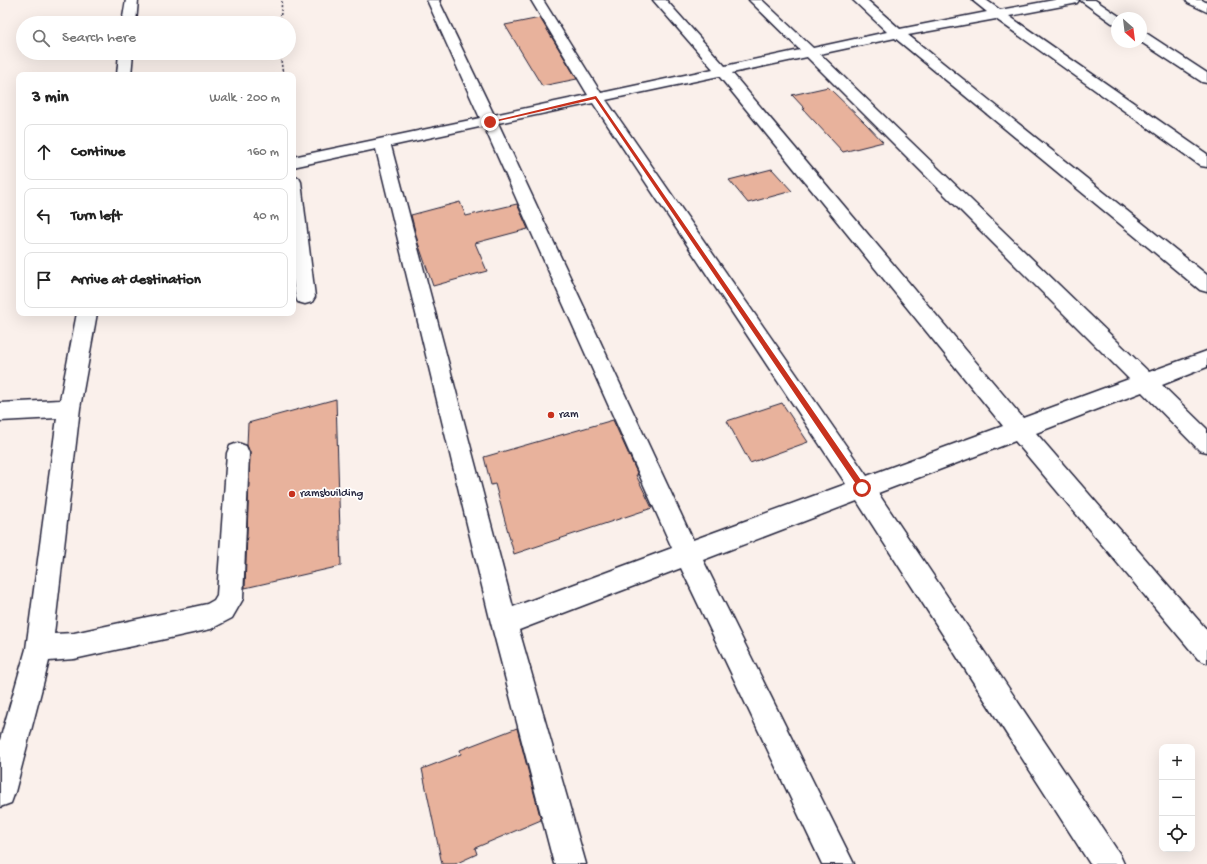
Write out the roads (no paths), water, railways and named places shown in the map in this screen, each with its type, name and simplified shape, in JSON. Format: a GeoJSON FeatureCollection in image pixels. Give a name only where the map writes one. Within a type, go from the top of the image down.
{"type":"FeatureCollection","features":[{"type":"Feature","properties":{"kind":"street"},"geometry":{"type":"LineString","coordinates":[[130,16],[132,0]]}},
{"type":"Feature","properties":{"kind":"street"},"geometry":{"type":"LineString","coordinates":[[434,0],[433,1],[490,122],[687,554],[838,864]]}},
{"type":"Feature","properties":{"kind":"street"},"geometry":{"type":"LineString","coordinates":[[537,0],[596,97],[862,488],[1108,864]]}},
{"type":"Feature","properties":{"kind":"street"},"geometry":{"type":"LineString","coordinates":[[659,0],[722,71],[1019,429],[1207,650]]}},
{"type":"Feature","properties":{"kind":"street"},"geometry":{"type":"LineString","coordinates":[[754,0],[811,53],[1207,443]]}},
{"type":"Feature","properties":{"kind":"street"},"geometry":{"type":"LineString","coordinates":[[859,0],[898,34],[1207,285]]}},
{"type":"Feature","properties":{"kind":"street"},"geometry":{"type":"LineString","coordinates":[[978,0],[1207,162]]}},
{"type":"Feature","properties":{"kind":"street"},"geometry":{"type":"LineString","coordinates":[[296,161],[490,122],[596,97],[898,34],[1073,0]]}},
{"type":"Feature","properties":{"kind":"street"},"geometry":{"type":"LineString","coordinates":[[1086,0],[1111,16]]}},
{"type":"Feature","properties":{"kind":"street"},"geometry":{"type":"LineString","coordinates":[[1192,0],[1207,8]]}},
{"type":"Feature","properties":{"kind":"street"},"geometry":{"type":"LineString","coordinates":[[1147,40],[1207,79]]}},
{"type":"Feature","properties":{"kind":"street"},"geometry":{"type":"LineString","coordinates":[[124,72],[125,60]]}},
{"type":"Feature","properties":{"kind":"street"},"geometry":{"type":"LineString","coordinates":[[382,143],[504,623],[570,864]]}},
{"type":"Feature","properties":{"kind":"street"},"geometry":{"type":"LineString","coordinates":[[296,211],[305,297]]}},
{"type":"Feature","properties":{"kind":"street"},"geometry":{"type":"LineString","coordinates":[[0,792],[39,650],[69,408],[86,316]]}},
{"type":"Feature","properties":{"kind":"street"},"geometry":{"type":"LineString","coordinates":[[504,623],[1207,359]]}},
{"type":"Feature","properties":{"kind":"street"},"geometry":{"type":"LineString","coordinates":[[0,412],[69,408]]}},
{"type":"Feature","properties":{"kind":"street"},"geometry":{"type":"LineString","coordinates":[[39,650],[74,646],[211,616],[223,609],[230,599],[238,453]]}},
{"type":"Feature","properties":{"kind":"place","name":"ram"},"geometry":{"type":"Point","coordinates":[551,415]}},
{"type":"Feature","properties":{"kind":"place","name":"ramsbuilding"},"geometry":{"type":"Point","coordinates":[292,494]}}]}
